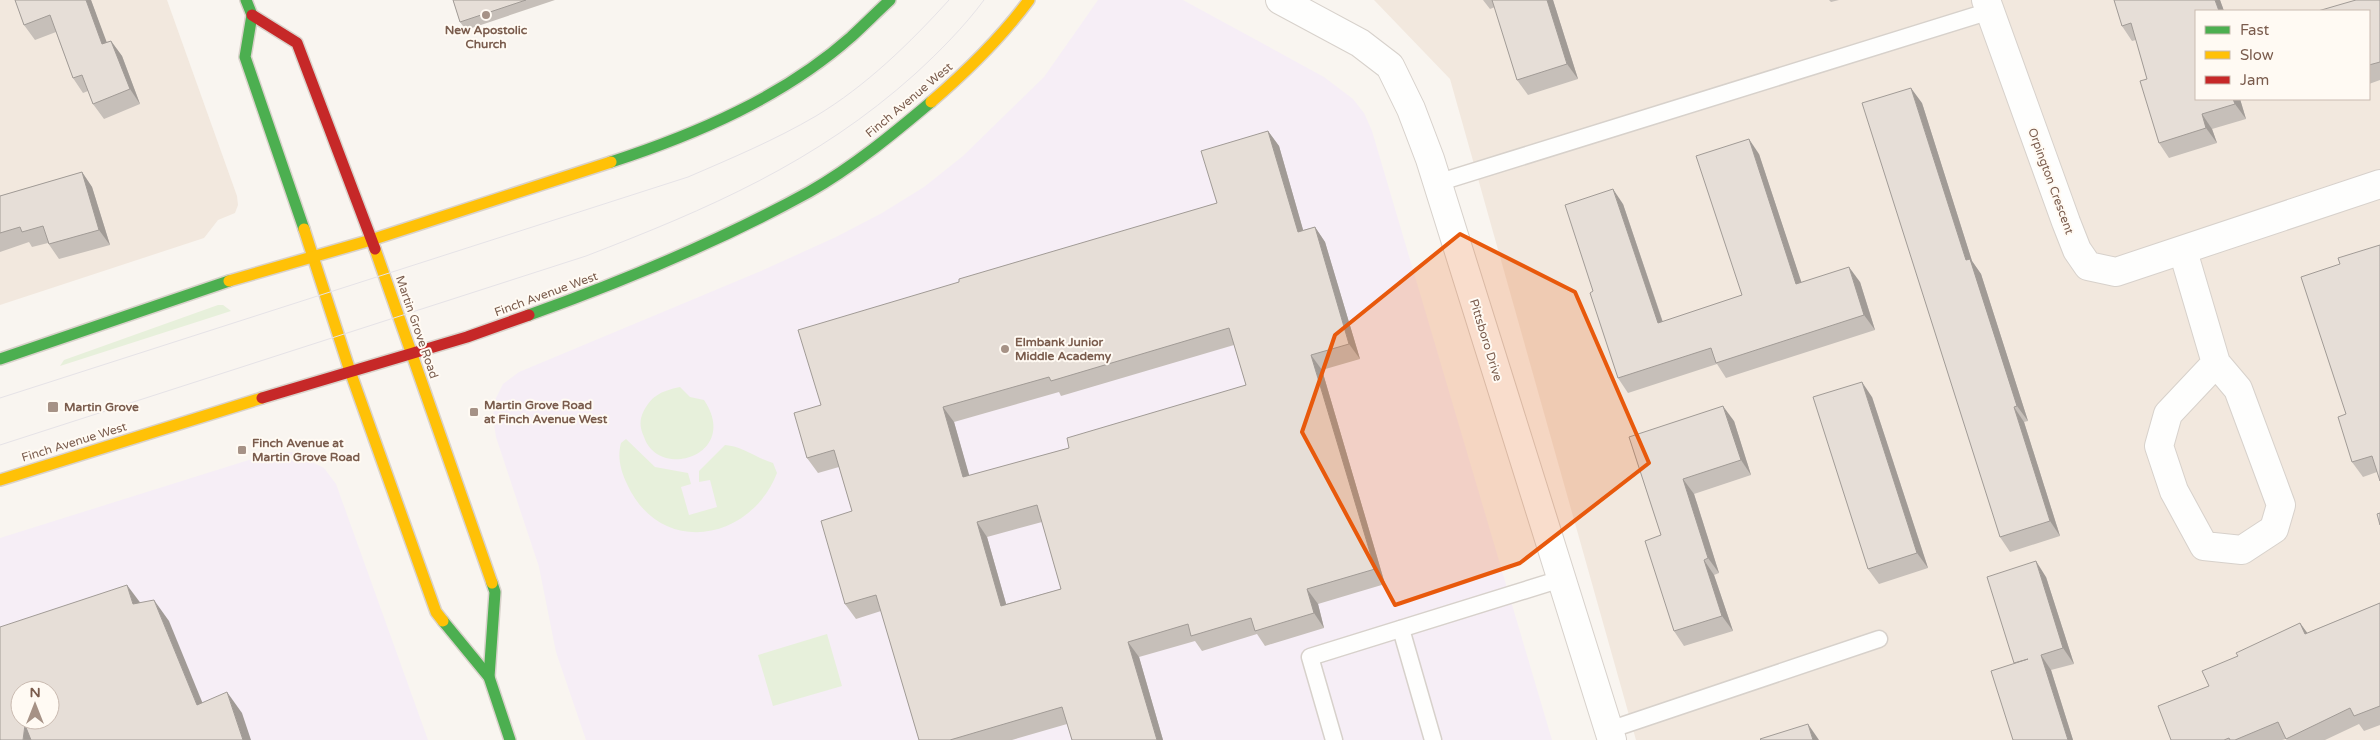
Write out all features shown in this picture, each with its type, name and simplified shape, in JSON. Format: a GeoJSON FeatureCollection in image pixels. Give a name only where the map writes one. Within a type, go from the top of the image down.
{"type":"FeatureCollection","features":[{"type":"Feature","properties":{"kind":"main road"},"geometry":{"type":"LineString","coordinates":[[246,0],[252,16]]}},
{"type":"Feature","properties":{"kind":"main road"},"geometry":{"type":"LineString","coordinates":[[0,359],[198,290],[372,240],[667,144],[728,117],[794,79],[850,38],[890,0]]}},
{"type":"Feature","properties":{"kind":"main road","name":"Finch Avenue West"},"geometry":{"type":"LineString","coordinates":[[0,480],[350,371],[467,337],[582,296],[684,253],[810,191],[887,139],[953,83],[1011,25],[1029,0]]}},
{"type":"Feature","properties":{"kind":"main road","name":"Martin Grove Road"},"geometry":{"type":"LineString","coordinates":[[489,677],[495,592],[372,240],[297,43],[252,16],[245,57],[298,209],[312,258],[350,371],[436,612],[489,677],[510,740]]}},
{"type":"Feature","properties":{"kind":"street","name":"Pittsboro Drive"},"geometry":{"type":"LineString","coordinates":[[1280,0],[1360,43],[1390,66],[1411,109],[1437,183],[1610,735]]}},
{"type":"Feature","properties":{"kind":"street","name":"Orpington Crescent"},"geometry":{"type":"LineString","coordinates":[[1988,6],[2077,250],[2088,266],[2116,272],[2183,252],[2380,184]]}},
{"type":"Feature","properties":{"kind":"street"},"geometry":{"type":"LineString","coordinates":[[2183,252],[2216,363],[2238,389],[2281,505],[2274,529],[2242,550],[2204,546],[2174,490],[2159,446],[2168,414],[2216,363]]}},
{"type":"Feature","properties":{"kind":"lane"},"geometry":{"type":"LineString","coordinates":[[1437,183],[1988,6]]}},
{"type":"Feature","properties":{"kind":"lane"},"geometry":{"type":"LineString","coordinates":[[1334,740],[1310,657],[1561,580]]}},
{"type":"Feature","properties":{"kind":"lane"},"geometry":{"type":"LineString","coordinates":[[1401,629],[1433,740]]}},
{"type":"Feature","properties":{"kind":"lane"},"geometry":{"type":"LineString","coordinates":[[1610,735],[1879,639]]}},
{"type":"Feature","properties":{"kind":"highlighted area"},"geometry":{"type":"Polygon","coordinates":[[[1460,234],[1575,292],[1649,463],[1520,563],[1395,605],[1302,432],[1335,335],[1460,234]]]}},
{"type":"Feature","properties":{"kind":"shaded area"},"geometry":{"type":"Polygon","coordinates":[[[0,0],[167,0],[237,196],[238,205],[235,213],[218,220],[204,238],[0,305],[0,0]]]}},
{"type":"Feature","properties":{"kind":"shaded area","name":"Elmbank Junior Middle Academy"},"geometry":{"type":"Polygon","coordinates":[[[1098,0],[1183,0],[1324,77],[1353,99],[1364,113],[1372,131],[1552,740],[586,740],[556,652],[539,567],[496,437],[493,418],[495,400],[503,384],[519,372],[761,271],[836,237],[882,213],[924,187],[963,156],[1044,77],[1098,0]]]}},
{"type":"Feature","properties":{"kind":"shaded area"},"geometry":{"type":"Polygon","coordinates":[[[1374,0],[2380,0],[2380,740],[1636,740],[1450,79],[1374,0]]]}},
{"type":"Feature","properties":{"kind":"shaded area"},"geometry":{"type":"Polygon","coordinates":[[[292,452],[324,468],[336,484],[428,740],[0,740],[0,538],[271,453],[292,452]]]}},
{"type":"Feature","properties":{"kind":"green space"},"geometry":{"type":"Polygon","coordinates":[[[218,305],[223,305],[231,311],[60,366],[64,360],[218,305]]]}},
{"type":"Feature","properties":{"kind":"green space"},"geometry":{"type":"Polygon","coordinates":[[[680,387],[690,397],[704,400],[713,419],[712,435],[705,447],[694,456],[679,459],[665,458],[652,450],[644,437],[641,429],[641,418],[649,403],[657,395],[680,387]]]}},
{"type":"Feature","properties":{"kind":"green space"},"geometry":{"type":"Polygon","coordinates":[[[626,439],[655,467],[688,473],[691,484],[681,487],[689,515],[717,507],[710,480],[699,482],[699,471],[725,445],[773,463],[777,473],[764,496],[747,514],[726,526],[704,532],[682,531],[661,523],[642,507],[627,484],[621,469],[619,454],[621,443],[626,439]]]}},
{"type":"Feature","properties":{"kind":"green space"},"geometry":{"type":"Polygon","coordinates":[[[827,634],[842,686],[773,706],[758,655],[827,634]]]}},
{"type":"Feature","properties":{"kind":"building"},"geometry":{"type":"Polygon","coordinates":[[[15,0],[86,0],[102,44],[111,41],[130,89],[93,104],[82,75],[73,78],[50,15],[24,25],[15,0]]]}},
{"type":"Feature","properties":{"kind":"building"},"geometry":{"type":"Polygon","coordinates":[[[453,0],[526,0],[460,22],[453,0]]]}},
{"type":"Feature","properties":{"kind":"building"},"geometry":{"type":"Polygon","coordinates":[[[1492,0],[1547,0],[1567,64],[1517,80],[1492,0]]]}},
{"type":"Feature","properties":{"kind":"building"},"geometry":{"type":"Polygon","coordinates":[[[2114,0],[2215,0],[2219,10],[2195,10],[2195,100],[2233,100],[2235,104],[2202,114],[2206,128],[2159,143],[2140,81],[2147,79],[2131,23],[2122,26],[2114,0]]]}},
{"type":"Feature","properties":{"kind":"building"},"geometry":{"type":"Polygon","coordinates":[[[2356,0],[2380,0],[2380,62],[2370,65],[2370,10],[2321,10],[2356,0]]]}},
{"type":"Feature","properties":{"kind":"building"},"geometry":{"type":"Polygon","coordinates":[[[1911,88],[1966,260],[1970,259],[2017,406],[2014,407],[2050,521],[2000,537],[1862,103],[1911,88]]]}},
{"type":"Feature","properties":{"kind":"building","name":"Elmbank Junior Middle Academy"},"geometry":{"type":"Polygon","coordinates":[[[1268,131],[1298,232],[1315,227],[1349,344],[1311,355],[1375,569],[1307,589],[1314,613],[1255,631],[1251,618],[1191,636],[1188,624],[1128,642],[1157,740],[1072,740],[1062,707],[950,740],[919,740],[876,595],[845,604],[821,521],[852,511],[834,450],[807,458],[794,413],[821,405],[798,330],[959,282],[959,279],[1217,203],[1201,151],[1268,131]],[[1229,328],[1051,381],[1049,377],[943,407],[963,477],[1069,448],[1067,438],[1246,385],[1229,328]],[[1037,505],[977,522],[1001,606],[1061,589],[1037,505]]]}},
{"type":"Feature","properties":{"kind":"building"},"geometry":{"type":"Polygon","coordinates":[[[1749,139],[1796,284],[1849,267],[1864,315],[1716,363],[1711,348],[1618,378],[1590,293],[1593,291],[1565,205],[1613,189],[1658,323],[1742,295],[1696,156],[1749,139]]]}},
{"type":"Feature","properties":{"kind":"building"},"geometry":{"type":"Polygon","coordinates":[[[82,172],[99,230],[49,244],[43,226],[22,232],[20,227],[0,233],[0,196],[82,172]]]}},
{"type":"Feature","properties":{"kind":"building"},"geometry":{"type":"Polygon","coordinates":[[[2380,245],[2380,481],[2372,456],[2352,462],[2338,417],[2346,414],[2301,277],[2340,264],[2338,258],[2380,245]]]}},
{"type":"Feature","properties":{"kind":"building"},"geometry":{"type":"Polygon","coordinates":[[[1862,382],[1917,553],[1868,569],[1813,397],[1862,382]]]}},
{"type":"Feature","properties":{"kind":"building"},"geometry":{"type":"Polygon","coordinates":[[[1723,406],[1741,460],[1683,479],[1708,558],[1704,560],[1722,616],[1674,631],[1645,541],[1661,535],[1629,437],[1723,406]]]}},
{"type":"Feature","properties":{"kind":"building"},"geometry":{"type":"Polygon","coordinates":[[[2380,513],[2380,525],[2377,514],[2380,513]]]}},
{"type":"Feature","properties":{"kind":"building"},"geometry":{"type":"Polygon","coordinates":[[[2036,561],[2063,648],[2041,655],[2068,740],[2013,740],[1991,671],[2028,659],[2014,663],[1987,577],[2036,561]]]}},
{"type":"Feature","properties":{"kind":"building"},"geometry":{"type":"Polygon","coordinates":[[[127,585],[133,604],[154,600],[197,705],[227,692],[243,740],[31,740],[27,730],[60,730],[60,680],[10,680],[10,730],[24,730],[23,740],[0,740],[0,627],[127,585]]]}},
{"type":"Feature","properties":{"kind":"building"},"geometry":{"type":"Polygon","coordinates":[[[2380,603],[2380,706],[2354,716],[2350,708],[2286,739],[2278,722],[2235,740],[2230,740],[2229,738],[2224,740],[2171,740],[2158,706],[2209,686],[2202,671],[2238,656],[2236,653],[2300,623],[2305,634],[2380,603]]]}},
{"type":"Feature","properties":{"kind":"building"},"geometry":{"type":"Polygon","coordinates":[[[1808,724],[1813,740],[1760,739],[1808,724]]]}},
{"type":"Feature","properties":{"kind":"tram line"},"geometry":{"type":"LineString","coordinates":[[0,398],[688,177],[785,133],[834,104],[887,63],[949,0]]}},
{"type":"Feature","properties":{"kind":"tram line"},"geometry":{"type":"LineString","coordinates":[[0,445],[586,256],[718,201],[800,158],[839,133],[877,105],[915,74],[942,48],[984,0]]}},
{"type":"Feature","properties":{"kind":"traffic: fast"},"geometry":{"type":"LineString","coordinates":[[246,0],[252,15],[245,57],[304,229]]}},
{"type":"Feature","properties":{"kind":"traffic: fast"},"geometry":{"type":"LineString","coordinates":[[611,162],[707,126],[768,96],[825,58],[851,37],[890,0]]}},
{"type":"Feature","properties":{"kind":"traffic: fast"},"geometry":{"type":"LineString","coordinates":[[529,315],[671,259],[741,227],[809,192],[857,161],[931,102]]}},
{"type":"Feature","properties":{"kind":"traffic: fast"},"geometry":{"type":"LineString","coordinates":[[0,359],[229,281]]}},
{"type":"Feature","properties":{"kind":"traffic: fast"},"geometry":{"type":"LineString","coordinates":[[489,677],[495,592],[492,583]]}},
{"type":"Feature","properties":{"kind":"traffic: fast"},"geometry":{"type":"LineString","coordinates":[[443,621],[489,677],[510,740]]}},
{"type":"Feature","properties":{"kind":"traffic: slow"},"geometry":{"type":"LineString","coordinates":[[931,102],[983,54],[1029,0]]}},
{"type":"Feature","properties":{"kind":"traffic: slow"},"geometry":{"type":"LineString","coordinates":[[229,281],[371,240],[611,162]]}},
{"type":"Feature","properties":{"kind":"traffic: slow"},"geometry":{"type":"LineString","coordinates":[[304,229],[350,371],[436,612],[443,621]]}},
{"type":"Feature","properties":{"kind":"traffic: slow"},"geometry":{"type":"LineString","coordinates":[[375,249],[492,583]]}},
{"type":"Feature","properties":{"kind":"traffic: slow"},"geometry":{"type":"LineString","coordinates":[[0,480],[262,398]]}},
{"type":"Feature","properties":{"kind":"traffic: jam"},"geometry":{"type":"LineString","coordinates":[[252,15],[297,43],[375,249]]}},
{"type":"Feature","properties":{"kind":"traffic: jam"},"geometry":{"type":"LineString","coordinates":[[262,398],[467,337],[529,315]]}},
{"type":"Feature","properties":{"kind":"place","name":"New Apostolic Church"},"geometry":{"type":"Point","coordinates":[486,15]}},
{"type":"Feature","properties":{"kind":"place","name":"Elmbank Junior Middle Academy"},"geometry":{"type":"Point","coordinates":[1005,349]}},
{"type":"Feature","properties":{"kind":"place","name":"Martin Grove"},"geometry":{"type":"Point","coordinates":[53,407]}},
{"type":"Feature","properties":{"kind":"place","name":"Martin Grove Road at Finch Avenue West"},"geometry":{"type":"Point","coordinates":[474,412]}},
{"type":"Feature","properties":{"kind":"place","name":"Finch Avenue at Martin Grove Road"},"geometry":{"type":"Point","coordinates":[242,450]}}]}
